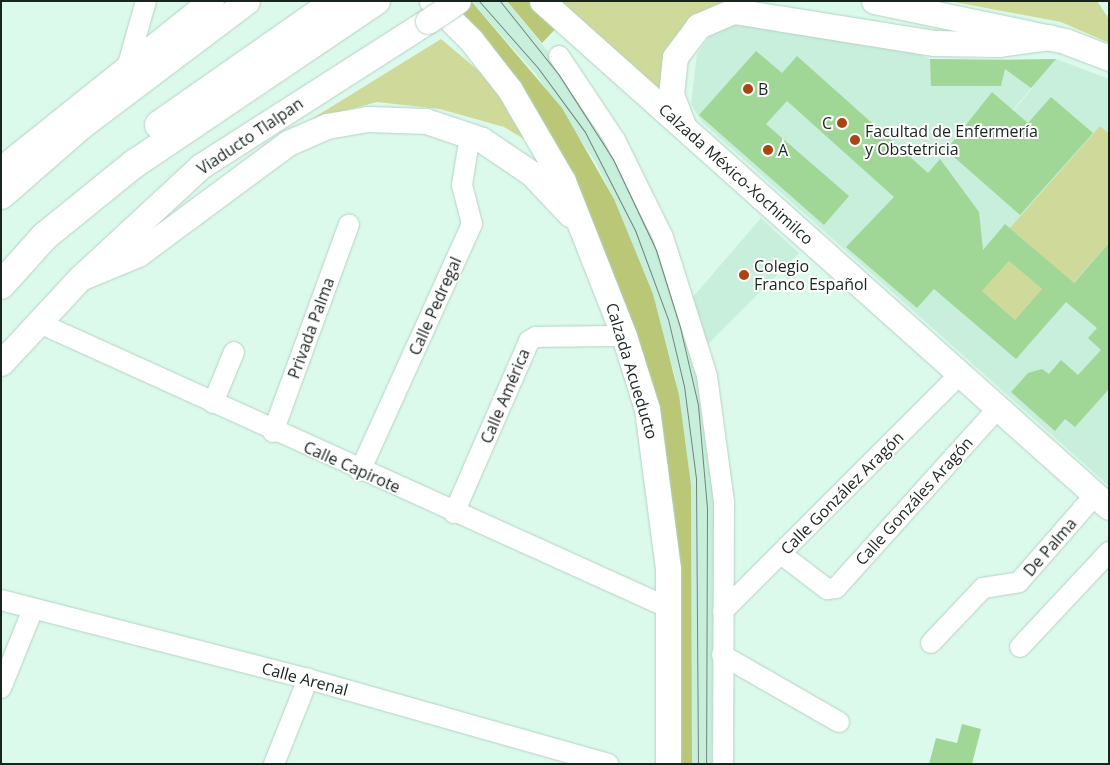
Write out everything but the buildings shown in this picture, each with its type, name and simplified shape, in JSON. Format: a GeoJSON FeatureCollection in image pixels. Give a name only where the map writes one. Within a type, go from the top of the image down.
{"type":"FeatureCollection","features":[{"type":"Feature","properties":{"kind":"highway"},"geometry":{"type":"LineString","coordinates":[[1,258],[38,218],[202,91],[336,1]]}},
{"type":"Feature","properties":{"kind":"highway"},"geometry":{"type":"LineString","coordinates":[[1,285],[45,236],[134,164],[376,1]]}},
{"type":"Feature","properties":{"kind":"main road"},"geometry":{"type":"LineString","coordinates":[[1,169],[211,1]]}},
{"type":"Feature","properties":{"kind":"main road"},"geometry":{"type":"LineString","coordinates":[[1,196],[80,127],[247,1]]}},
{"type":"Feature","properties":{"kind":"main road","name":"Viaducto Tlalpan"},"geometry":{"type":"LineString","coordinates":[[1,363],[37,322],[80,278],[201,166],[430,11],[458,1]]}},
{"type":"Feature","properties":{"kind":"main road","name":"Calzada México-Xochimilco"},"geometry":{"type":"LineString","coordinates":[[542,1],[1102,501]]}},
{"type":"Feature","properties":{"kind":"main road"},"geometry":{"type":"LineString","coordinates":[[874,1],[1050,37],[1109,58]]}},
{"type":"Feature","properties":{"kind":"main road"},"geometry":{"type":"LineString","coordinates":[[686,130],[671,95],[675,57],[694,30],[721,14],[747,10],[934,43],[998,44],[1050,37]]}},
{"type":"Feature","properties":{"kind":"main road","name":"Calzada Acueducto"},"geometry":{"type":"LineString","coordinates":[[430,11],[471,40],[510,90],[563,181],[624,336],[655,446],[669,608],[668,764]]}},
{"type":"Feature","properties":{"kind":"main road"},"geometry":{"type":"LineString","coordinates":[[80,278],[138,254],[270,154],[313,131],[386,118],[426,121],[470,135],[531,173],[580,226]]}},
{"type":"Feature","properties":{"kind":"street"},"geometry":{"type":"LineString","coordinates":[[127,68],[146,1]]}},
{"type":"Feature","properties":{"kind":"street"},"geometry":{"type":"LineString","coordinates":[[559,56],[632,172],[666,246],[693,323],[720,466],[723,611],[723,764]]}},
{"type":"Feature","properties":{"kind":"street","name":"Calle Pedregal"},"geometry":{"type":"LineString","coordinates":[[360,471],[472,224],[462,185],[470,135]]}},
{"type":"Feature","properties":{"kind":"street","name":"Privada Palma"},"geometry":{"type":"LineString","coordinates":[[273,432],[349,224]]}},
{"type":"Feature","properties":{"kind":"street","name":"Calle Capirote"},"geometry":{"type":"LineString","coordinates":[[37,322],[273,432],[669,608]]}},
{"type":"Feature","properties":{"kind":"street","name":"Calle América"},"geometry":{"type":"LineString","coordinates":[[454,513],[529,341],[536,337],[624,336]]}},
{"type":"Feature","properties":{"kind":"street"},"geometry":{"type":"LineString","coordinates":[[213,403],[234,352]]}},
{"type":"Feature","properties":{"kind":"street","name":"Calle González Aragón"},"geometry":{"type":"LineString","coordinates":[[723,611],[960,374]]}},
{"type":"Feature","properties":{"kind":"street","name":"Calle Gonzáles Aragón"},"geometry":{"type":"LineString","coordinates":[[781,554],[827,588],[836,588],[998,408]]}},
{"type":"Feature","properties":{"kind":"street","name":"De Palma"},"geometry":{"type":"LineString","coordinates":[[931,643],[983,588],[1019,582],[1102,501]]}},
{"type":"Feature","properties":{"kind":"street"},"geometry":{"type":"LineString","coordinates":[[1020,647],[1109,552]]}},
{"type":"Feature","properties":{"kind":"street","name":"Calle Arenal"},"geometry":{"type":"LineString","coordinates":[[1,600],[308,679],[564,758],[608,764]]}},
{"type":"Feature","properties":{"kind":"street"},"geometry":{"type":"LineString","coordinates":[[1,688],[33,609]]}},
{"type":"Feature","properties":{"kind":"street"},"geometry":{"type":"LineString","coordinates":[[722,655],[839,722]]}},
{"type":"Feature","properties":{"kind":"street"},"geometry":{"type":"LineString","coordinates":[[274,764],[308,679]]}},
{"type":"Feature","properties":{"kind":"shaded area"},"geometry":{"type":"Polygon","coordinates":[[[471,1],[507,1],[554,59],[641,202],[694,356],[714,497],[712,764],[692,764],[691,485],[675,375],[614,199],[595,161],[535,73],[471,1]]]}},
{"type":"Feature","properties":{"kind":"shaded area"},"geometry":{"type":"Polygon","coordinates":[[[765,15],[883,39],[930,59],[1056,59],[1109,79],[1109,486],[702,122],[691,104],[697,54],[716,27],[765,15]],[[1033,87],[1013,110],[965,171],[1033,87]]]}},
{"type":"Feature","properties":{"kind":"shaded area","name":"Colegio Franco Español"},"geometry":{"type":"Polygon","coordinates":[[[761,218],[799,253],[708,344],[693,297],[761,218]]]}},
{"type":"Feature","properties":{"kind":"green space"},"geometry":{"type":"Polygon","coordinates":[[[441,1],[471,1],[562,108],[614,199],[653,294],[679,395],[691,485],[692,764],[673,764],[671,539],[586,224],[441,1]]]}},
{"type":"Feature","properties":{"kind":"green space"},"geometry":{"type":"Polygon","coordinates":[[[507,1],[536,1],[561,23],[542,43],[507,1]]]}},
{"type":"Feature","properties":{"kind":"green space"},"geometry":{"type":"Polygon","coordinates":[[[557,1],[733,1],[708,11],[667,99],[557,1]]]}},
{"type":"Feature","properties":{"kind":"green space"},"geometry":{"type":"Polygon","coordinates":[[[949,1],[1097,1],[1109,19],[1109,43],[1061,22],[949,1]]]}},
{"type":"Feature","properties":{"kind":"green space"},"geometry":{"type":"Polygon","coordinates":[[[441,39],[505,93],[549,154],[504,127],[440,109],[377,102],[310,120],[441,39]]]}},
{"type":"Feature","properties":{"kind":"green space"},"geometry":{"type":"Polygon","coordinates":[[[1100,126],[1109,134],[1109,243],[1073,283],[1010,228],[1100,126]]]}},
{"type":"Feature","properties":{"kind":"green space"},"geometry":{"type":"Polygon","coordinates":[[[1009,261],[1042,289],[1015,320],[982,291],[1009,261]]]}},
{"type":"Feature","properties":{"kind":"tram line"},"geometry":{"type":"LineString","coordinates":[[479,1],[538,68],[585,132],[635,230],[668,319],[684,386],[696,479],[698,764]]}},
{"type":"Feature","properties":{"kind":"tram line"},"geometry":{"type":"LineString","coordinates":[[500,1],[559,75],[613,159],[656,250],[680,327],[698,405],[707,508],[706,764]]}},
{"type":"Feature","properties":{"kind":"place","name":"B"},"geometry":{"type":"Point","coordinates":[748,89]}},
{"type":"Feature","properties":{"kind":"place","name":"C"},"geometry":{"type":"Point","coordinates":[842,123]}},
{"type":"Feature","properties":{"kind":"place","name":"Facultad de Enfermería y Obstetricia"},"geometry":{"type":"Point","coordinates":[855,140]}},
{"type":"Feature","properties":{"kind":"place","name":"A"},"geometry":{"type":"Point","coordinates":[768,150]}},
{"type":"Feature","properties":{"kind":"place","name":"Colegio Franco Español"},"geometry":{"type":"Point","coordinates":[744,275]}}]}
